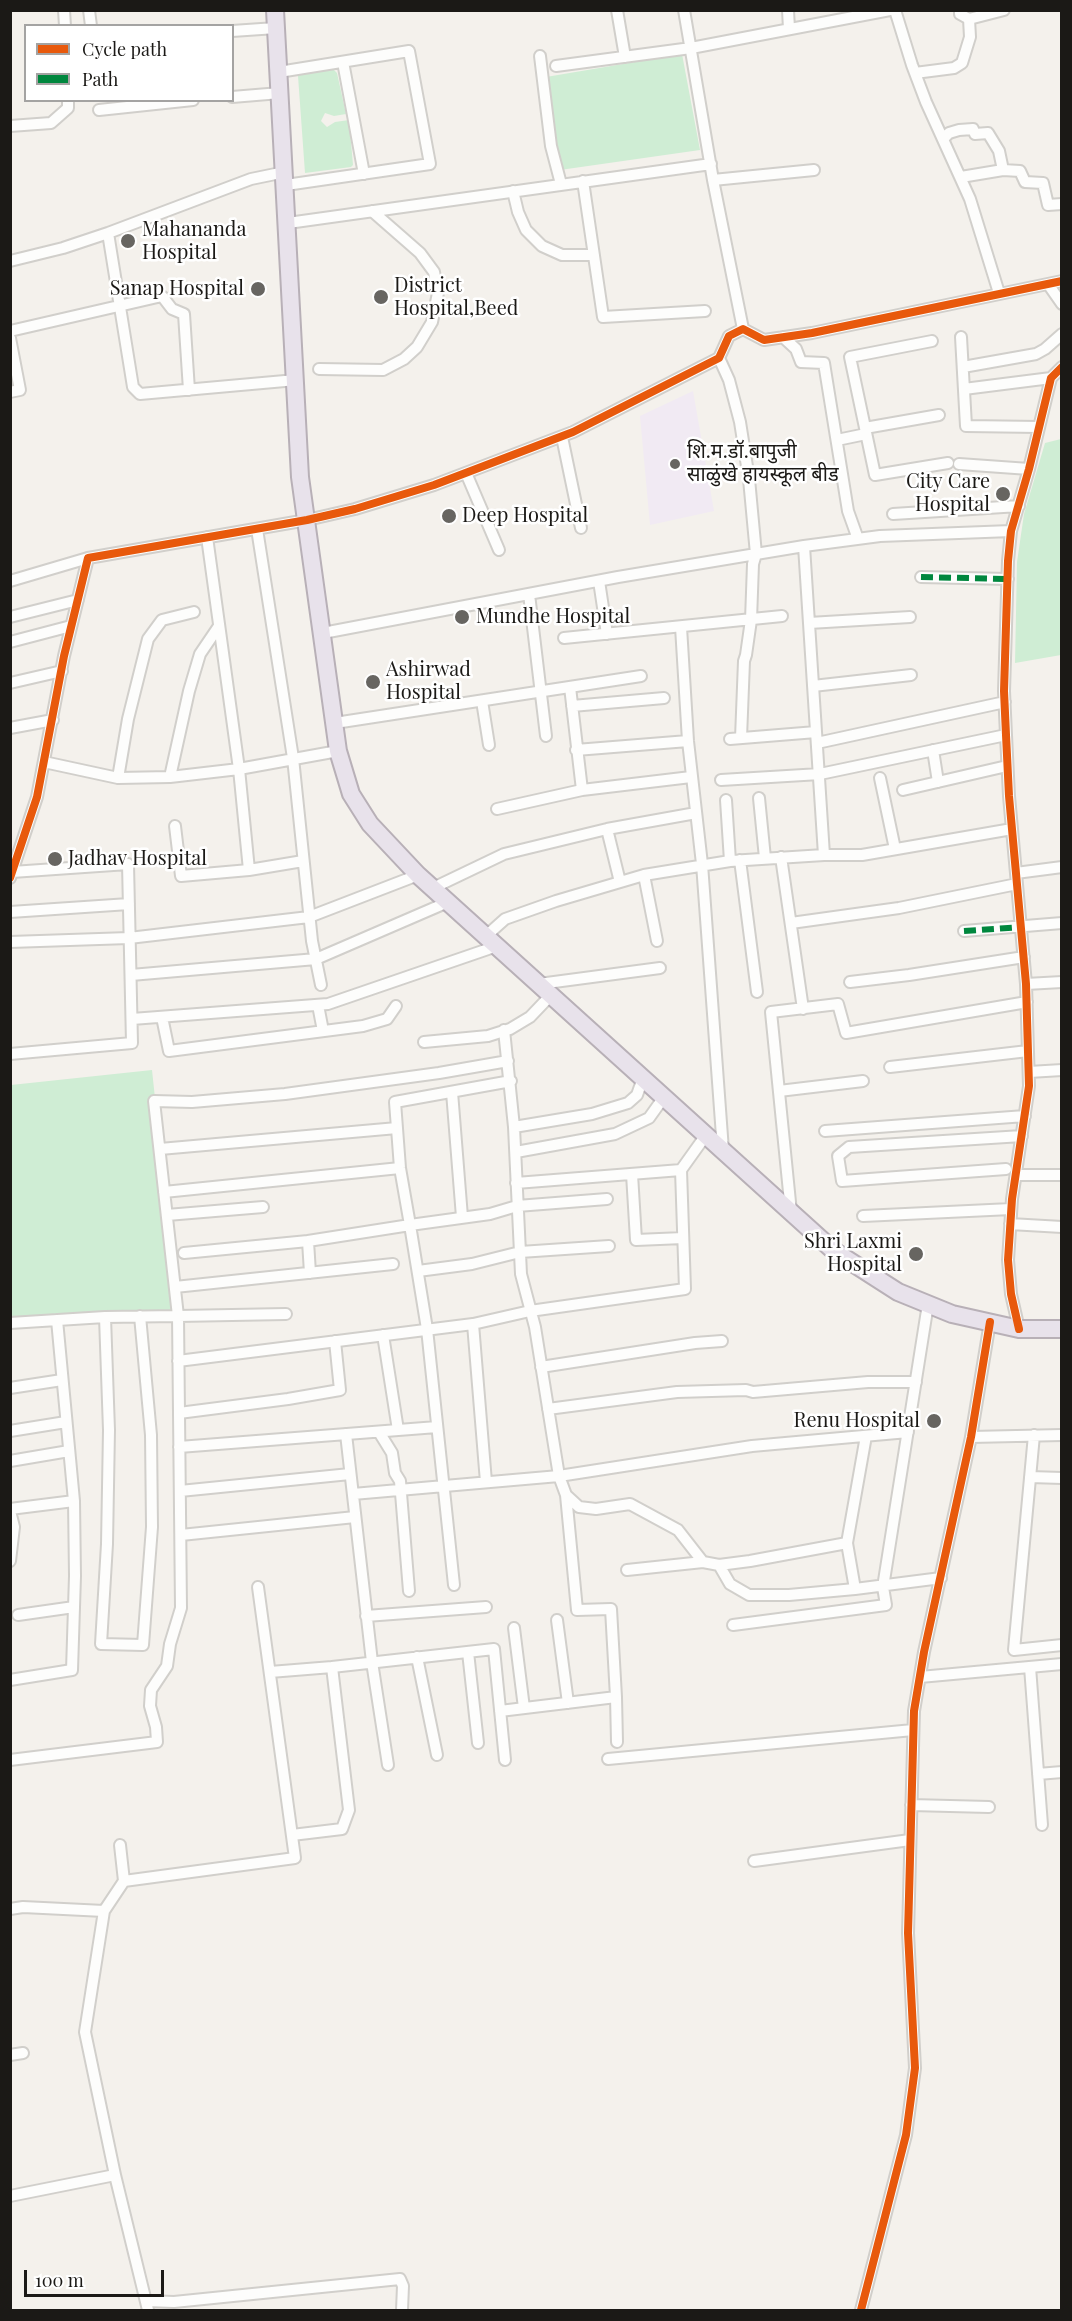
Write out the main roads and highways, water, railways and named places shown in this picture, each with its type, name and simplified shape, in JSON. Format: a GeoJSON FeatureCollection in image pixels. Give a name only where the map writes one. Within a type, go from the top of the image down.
{"type":"FeatureCollection","features":[{"type":"Feature","properties":{"kind":"highway"},"geometry":{"type":"LineString","coordinates":[[275,10],[286,179],[300,477],[324,633],[338,751],[351,794],[370,824],[418,875],[834,1251],[898,1292],[952,1314],[1019,1329],[1062,1329]]}},
{"type":"Feature","properties":{"kind":"place","name":"Mahananda Hospital"},"geometry":{"type":"Point","coordinates":[128,241]}},
{"type":"Feature","properties":{"kind":"place","name":"Sanap Hospital"},"geometry":{"type":"Point","coordinates":[258,289]}},
{"type":"Feature","properties":{"kind":"place","name":"District Hospital,Beed"},"geometry":{"type":"Point","coordinates":[381,297]}},
{"type":"Feature","properties":{"kind":"place","name":"शि.म.डॉ.बापुजी साळुंखे हायस्कूल बीड"},"geometry":{"type":"Point","coordinates":[675,464]}},
{"type":"Feature","properties":{"kind":"place","name":"City Care Hospital"},"geometry":{"type":"Point","coordinates":[1003,494]}},
{"type":"Feature","properties":{"kind":"place","name":"Deep Hospital"},"geometry":{"type":"Point","coordinates":[449,516]}},
{"type":"Feature","properties":{"kind":"place","name":"Mundhe Hospital"},"geometry":{"type":"Point","coordinates":[462,617]}},
{"type":"Feature","properties":{"kind":"place","name":"Ashirwad Hospital"},"geometry":{"type":"Point","coordinates":[373,682]}},
{"type":"Feature","properties":{"kind":"place","name":"Jadhav Hospital"},"geometry":{"type":"Point","coordinates":[55,859]}},
{"type":"Feature","properties":{"kind":"place","name":"Shri Laxmi Hospital"},"geometry":{"type":"Point","coordinates":[916,1254]}},
{"type":"Feature","properties":{"kind":"place","name":"Renu Hospital"},"geometry":{"type":"Point","coordinates":[934,1421]}}]}
